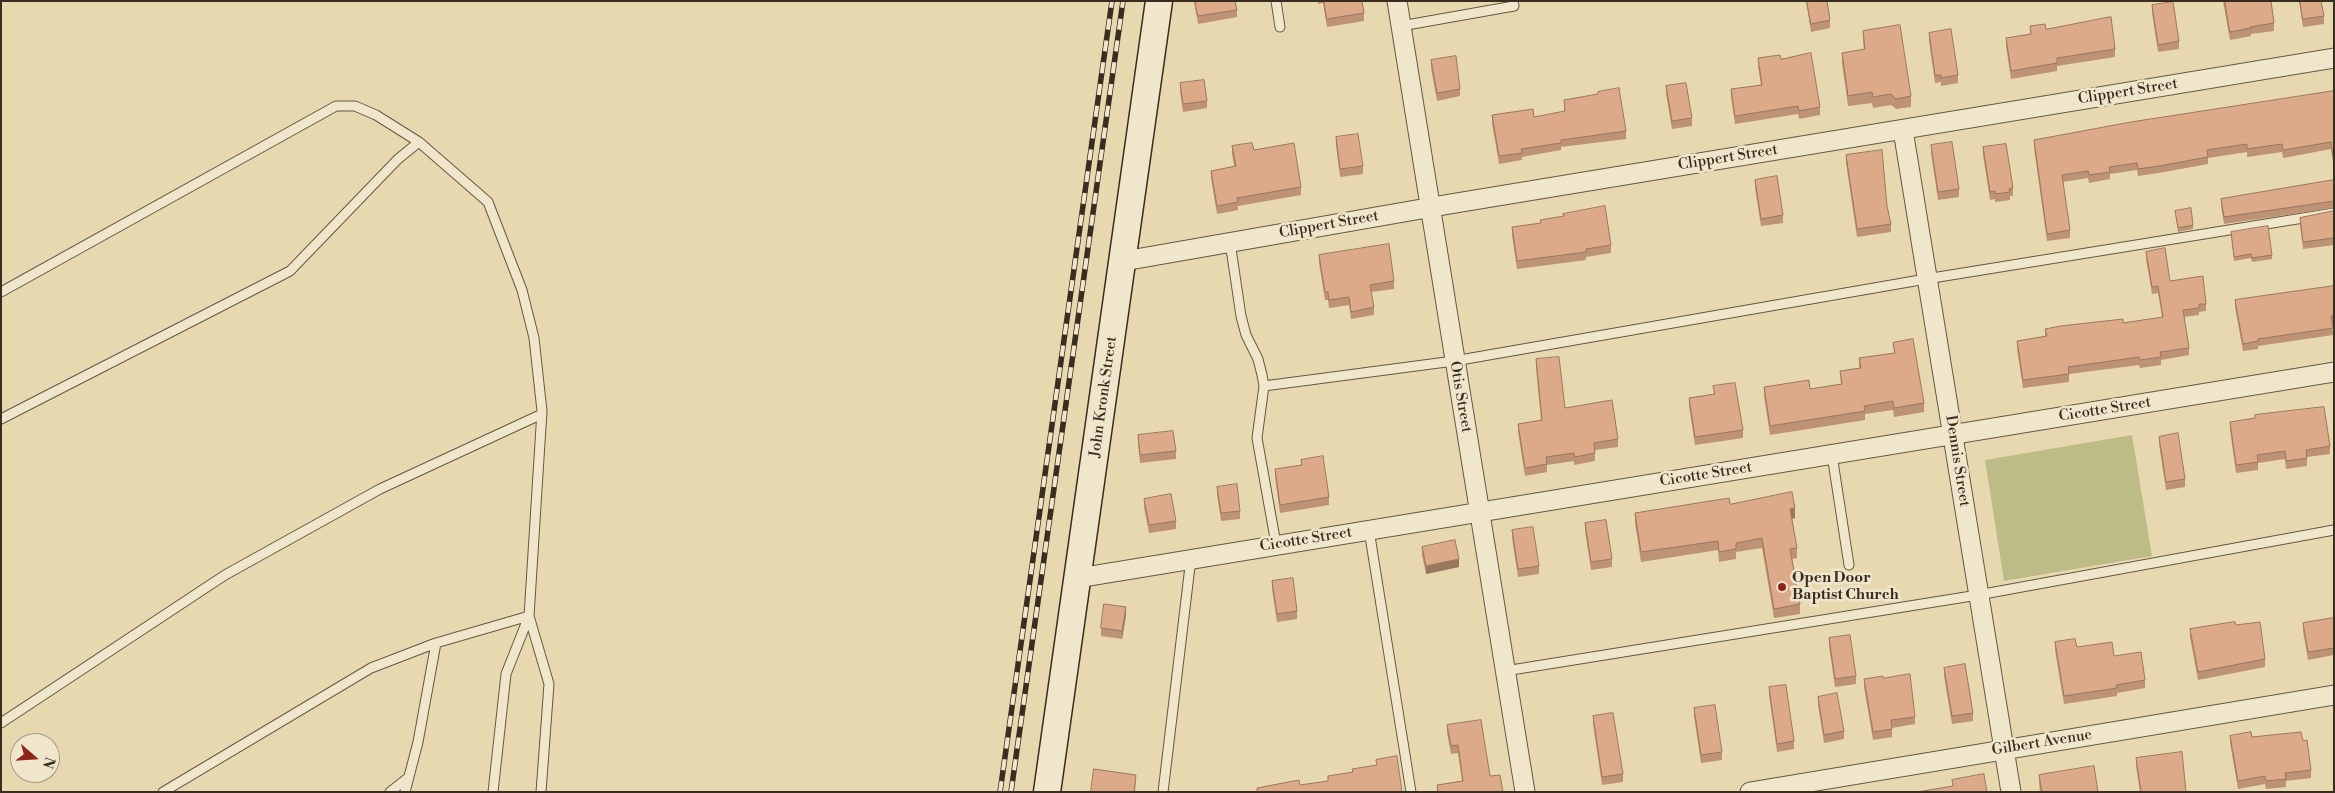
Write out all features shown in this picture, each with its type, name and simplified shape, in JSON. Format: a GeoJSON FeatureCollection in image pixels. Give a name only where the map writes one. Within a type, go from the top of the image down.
{"type":"FeatureCollection","features":[{"type":"Feature","properties":{"kind":"street","name":"John Kronk Street"},"geometry":{"type":"LineString","coordinates":[[1047,792],[1124,261],[1159,1]]}},
{"type":"Feature","properties":{"kind":"street","name":"Otis Street"},"geometry":{"type":"LineString","coordinates":[[1397,1],[1525,792]]}},
{"type":"Feature","properties":{"kind":"street","name":"Clippert Street"},"geometry":{"type":"LineString","coordinates":[[1124,261],[1430,207],[2334,58]]}},
{"type":"Feature","properties":{"kind":"street","name":"Dennis Street"},"geometry":{"type":"LineString","coordinates":[[1902,130],[2011,792]]}},
{"type":"Feature","properties":{"kind":"street","name":"Cicotte Street"},"geometry":{"type":"LineString","coordinates":[[1078,578],[1276,544],[2334,372]]}},
{"type":"Feature","properties":{"kind":"street","name":"Gilbert Avenue"},"geometry":{"type":"LineString","coordinates":[[1750,792],[2005,748],[2334,695]]}},
{"type":"Feature","properties":{"kind":"lane"},"geometry":{"type":"LineString","coordinates":[[1276,1],[1280,27]]}},
{"type":"Feature","properties":{"kind":"lane"},"geometry":{"type":"LineString","coordinates":[[1401,26],[1514,6],[1513,1]]}},
{"type":"Feature","properties":{"kind":"lane"},"geometry":{"type":"LineString","coordinates":[[1,292],[336,106],[355,106],[376,115],[419,142],[488,202],[522,290],[534,338],[542,414],[530,616],[549,684],[541,792]]}},
{"type":"Feature","properties":{"kind":"lane"},"geometry":{"type":"LineString","coordinates":[[1,419],[290,271],[398,159],[419,142]]}},
{"type":"Feature","properties":{"kind":"lane"},"geometry":{"type":"LineString","coordinates":[[1264,386],[1454,362],[1926,279],[2334,214]]}},
{"type":"Feature","properties":{"kind":"lane"},"geometry":{"type":"LineString","coordinates":[[1230,242],[1241,316],[1246,335],[1258,359],[1264,386],[1258,438],[1276,544]]}},
{"type":"Feature","properties":{"kind":"lane"},"geometry":{"type":"LineString","coordinates":[[1,723],[225,575],[380,489],[542,414]]}},
{"type":"Feature","properties":{"kind":"lane"},"geometry":{"type":"LineString","coordinates":[[1832,455],[1849,565]]}},
{"type":"Feature","properties":{"kind":"lane"},"geometry":{"type":"LineString","coordinates":[[1369,530],[1411,792]]}},
{"type":"Feature","properties":{"kind":"lane"},"geometry":{"type":"LineString","coordinates":[[1506,671],[1978,595],[2334,530]]}},
{"type":"Feature","properties":{"kind":"lane"},"geometry":{"type":"LineString","coordinates":[[1163,792],[1191,558]]}},
{"type":"Feature","properties":{"kind":"lane"},"geometry":{"type":"LineString","coordinates":[[163,792],[371,668],[436,643],[530,616]]}},
{"type":"Feature","properties":{"kind":"lane"},"geometry":{"type":"LineString","coordinates":[[493,792],[506,674],[530,616]]}},
{"type":"Feature","properties":{"kind":"lane"},"geometry":{"type":"LineString","coordinates":[[405,792],[418,742],[436,643]]}},
{"type":"Feature","properties":{"kind":"lane"},"geometry":{"type":"LineString","coordinates":[[390,792],[409,777]]}},
{"type":"Feature","properties":{"kind":"shaded area"},"geometry":{"type":"Polygon","coordinates":[[[2132,435],[2152,556],[2004,581],[1985,460],[2132,435]]]}},
{"type":"Feature","properties":{"kind":"building"},"geometry":{"type":"Polygon","coordinates":[[[1195,1],[1235,1],[1237,10],[1198,16],[1195,1]]]}},
{"type":"Feature","properties":{"kind":"building"},"geometry":{"type":"Polygon","coordinates":[[[1324,1],[1362,1],[1364,13],[1327,19],[1324,1]]]}},
{"type":"Feature","properties":{"kind":"building"},"geometry":{"type":"Polygon","coordinates":[[[1807,1],[1827,1],[1830,20],[1811,24],[1807,1]]]}},
{"type":"Feature","properties":{"kind":"building"},"geometry":{"type":"Polygon","coordinates":[[[2225,1],[2271,1],[2274,23],[2230,32],[2225,1]]]}},
{"type":"Feature","properties":{"kind":"building"},"geometry":{"type":"Polygon","coordinates":[[[2300,1],[2321,1],[2324,16],[2303,19],[2300,1]]]}},
{"type":"Feature","properties":{"kind":"building"},"geometry":{"type":"Polygon","coordinates":[[[2173,2],[2179,41],[2158,45],[2152,5],[2173,2]]]}},
{"type":"Feature","properties":{"kind":"building"},"geometry":{"type":"Polygon","coordinates":[[[2111,17],[2115,49],[2057,58],[2057,63],[2011,71],[2006,38],[2031,34],[2030,26],[2045,24],[2046,29],[2111,17]]]}},
{"type":"Feature","properties":{"kind":"building"},"geometry":{"type":"Polygon","coordinates":[[[1900,25],[1911,96],[1896,99],[1891,94],[1873,97],[1872,92],[1848,96],[1842,53],[1865,49],[1863,31],[1900,25]]]}},
{"type":"Feature","properties":{"kind":"building"},"geometry":{"type":"Polygon","coordinates":[[[1951,29],[1958,75],[1941,78],[1941,75],[1935,75],[1929,33],[1951,29]]]}},
{"type":"Feature","properties":{"kind":"building"},"geometry":{"type":"Polygon","coordinates":[[[1811,53],[1820,107],[1799,111],[1798,106],[1735,116],[1731,89],[1762,85],[1758,58],[1780,55],[1781,59],[1811,53]]]}},
{"type":"Feature","properties":{"kind":"building"},"geometry":{"type":"Polygon","coordinates":[[[1456,56],[1460,89],[1437,93],[1431,60],[1456,56]]]}},
{"type":"Feature","properties":{"kind":"building"},"geometry":{"type":"Polygon","coordinates":[[[1204,80],[1207,101],[1183,104],[1180,83],[1204,80]]]}},
{"type":"Feature","properties":{"kind":"building"},"geometry":{"type":"Polygon","coordinates":[[[1686,83],[1692,118],[1672,121],[1666,86],[1686,83]]]}},
{"type":"Feature","properties":{"kind":"building"},"geometry":{"type":"Polygon","coordinates":[[[1619,88],[1626,131],[1561,140],[1561,143],[1521,149],[1522,153],[1499,156],[1492,115],[1533,109],[1534,117],[1565,111],[1564,100],[1619,88]]]}},
{"type":"Feature","properties":{"kind":"building"},"geometry":{"type":"Polygon","coordinates":[[[2334,91],[2334,163],[2331,142],[2283,150],[2282,144],[2247,149],[2247,144],[2207,150],[2208,157],[2159,166],[2138,169],[2137,163],[2109,167],[2110,172],[2089,175],[2088,171],[2062,175],[2070,230],[2047,234],[2034,140],[2131,122],[2334,91]]]}},
{"type":"Feature","properties":{"kind":"building"},"geometry":{"type":"Polygon","coordinates":[[[1358,134],[1363,166],[1340,169],[1336,137],[1358,134]]]}},
{"type":"Feature","properties":{"kind":"building"},"geometry":{"type":"Polygon","coordinates":[[[1952,142],[1959,189],[1938,192],[1931,145],[1952,142]]]}},
{"type":"Feature","properties":{"kind":"building"},"geometry":{"type":"Polygon","coordinates":[[[1252,143],[1254,150],[1294,143],[1301,187],[1237,198],[1238,202],[1217,206],[1211,171],[1236,166],[1232,146],[1252,143]]]}},
{"type":"Feature","properties":{"kind":"building"},"geometry":{"type":"Polygon","coordinates":[[[2006,144],[2013,188],[2009,189],[2010,192],[1995,194],[1995,191],[1990,192],[1983,147],[2006,144]]]}},
{"type":"Feature","properties":{"kind":"building"},"geometry":{"type":"Polygon","coordinates":[[[1882,150],[1887,206],[1891,224],[1857,229],[1846,155],[1882,150]]]}},
{"type":"Feature","properties":{"kind":"building"},"geometry":{"type":"Polygon","coordinates":[[[1777,176],[1783,215],[1761,219],[1755,180],[1777,176]]]}},
{"type":"Feature","properties":{"kind":"building"},"geometry":{"type":"Polygon","coordinates":[[[2334,180],[2334,201],[2224,217],[2221,199],[2334,180]]]}},
{"type":"Feature","properties":{"kind":"building"},"geometry":{"type":"Polygon","coordinates":[[[1605,206],[1611,245],[1586,249],[1586,252],[1517,261],[1512,227],[1541,223],[1540,220],[1605,206]]]}},
{"type":"Feature","properties":{"kind":"building"},"geometry":{"type":"Polygon","coordinates":[[[2191,208],[2193,225],[2178,228],[2175,211],[2191,208]]]}},
{"type":"Feature","properties":{"kind":"building"},"geometry":{"type":"Polygon","coordinates":[[[2334,211],[2334,238],[2303,242],[2300,218],[2334,211]]]}},
{"type":"Feature","properties":{"kind":"building"},"geometry":{"type":"Polygon","coordinates":[[[2268,226],[2272,255],[2252,258],[2251,254],[2234,257],[2231,232],[2268,226]]]}},
{"type":"Feature","properties":{"kind":"building"},"geometry":{"type":"Polygon","coordinates":[[[1389,244],[1394,281],[1370,285],[1374,307],[1351,312],[1349,297],[1329,300],[1328,292],[1325,292],[1319,255],[1389,244]]]}},
{"type":"Feature","properties":{"kind":"building"},"geometry":{"type":"Polygon","coordinates":[[[2165,248],[2170,281],[2203,276],[2206,304],[2199,304],[2199,308],[2183,310],[2189,348],[2160,352],[2161,357],[2140,360],[2139,357],[2068,367],[2069,374],[2023,380],[2017,341],[2047,336],[2045,329],[2061,326],[2123,319],[2123,323],[2163,317],[2158,286],[2152,287],[2146,252],[2165,248]]]}},
{"type":"Feature","properties":{"kind":"building"},"geometry":{"type":"Polygon","coordinates":[[[2334,286],[2334,316],[2331,316],[2333,328],[2258,339],[2258,341],[2243,344],[2235,300],[2334,286]]]}},
{"type":"Feature","properties":{"kind":"building"},"geometry":{"type":"Polygon","coordinates":[[[1913,339],[1924,403],[1894,408],[1893,401],[1864,406],[1865,411],[1770,426],[1764,387],[1809,380],[1810,389],[1842,384],[1840,371],[1861,368],[1859,358],[1895,353],[1893,343],[1913,339]]]}},
{"type":"Feature","properties":{"kind":"building"},"geometry":{"type":"Polygon","coordinates":[[[1559,357],[1565,408],[1612,400],[1618,439],[1594,443],[1595,453],[1574,457],[1574,453],[1546,457],[1547,464],[1525,468],[1518,424],[1542,420],[1536,359],[1559,357]]]}},
{"type":"Feature","properties":{"kind":"building"},"geometry":{"type":"Polygon","coordinates":[[[1735,383],[1743,430],[1695,437],[1689,398],[1715,394],[1713,386],[1735,383]]]}},
{"type":"Feature","properties":{"kind":"building"},"geometry":{"type":"Polygon","coordinates":[[[2324,407],[2330,446],[2306,450],[2307,458],[2286,461],[2285,451],[2257,455],[2258,462],[2236,465],[2230,422],[2255,418],[2255,415],[2324,407]]]}},
{"type":"Feature","properties":{"kind":"building"},"geometry":{"type":"Polygon","coordinates":[[[1173,431],[1176,451],[1140,455],[1138,435],[1173,431]]]}},
{"type":"Feature","properties":{"kind":"building"},"geometry":{"type":"Polygon","coordinates":[[[2178,433],[2185,479],[2166,482],[2159,437],[2178,433]]]}},
{"type":"Feature","properties":{"kind":"building"},"geometry":{"type":"Polygon","coordinates":[[[1323,456],[1329,497],[1280,505],[1275,469],[1302,465],[1301,460],[1323,456]]]}},
{"type":"Feature","properties":{"kind":"building"},"geometry":{"type":"Polygon","coordinates":[[[1237,484],[1240,511],[1221,513],[1217,487],[1237,484]]]}},
{"type":"Feature","properties":{"kind":"building"},"geometry":{"type":"Polygon","coordinates":[[[1792,492],[1795,508],[1790,509],[1797,548],[1790,549],[1800,604],[1774,609],[1762,538],[1736,543],[1736,549],[1719,552],[1718,541],[1641,552],[1635,513],[1729,498],[1730,504],[1792,492]]]}},
{"type":"Feature","properties":{"kind":"building"},"geometry":{"type":"Polygon","coordinates":[[[1171,494],[1176,521],[1149,525],[1144,499],[1171,494]]]}},
{"type":"Feature","properties":{"kind":"building"},"geometry":{"type":"Polygon","coordinates":[[[1606,520],[1612,559],[1591,562],[1585,523],[1606,520]]]}},
{"type":"Feature","properties":{"kind":"building"},"geometry":{"type":"Polygon","coordinates":[[[1533,527],[1539,566],[1518,569],[1512,530],[1533,527]]]}},
{"type":"Feature","properties":{"kind":"building"},"geometry":{"type":"Polygon","coordinates":[[[1455,540],[1459,559],[1426,566],[1422,547],[1455,540]]]}},
{"type":"Feature","properties":{"kind":"building"},"geometry":{"type":"Polygon","coordinates":[[[1293,578],[1297,611],[1277,614],[1272,581],[1293,578]]]}},
{"type":"Feature","properties":{"kind":"building"},"geometry":{"type":"Polygon","coordinates":[[[1104,604],[1126,607],[1122,631],[1101,628],[1104,604]]]}},
{"type":"Feature","properties":{"kind":"building"},"geometry":{"type":"Polygon","coordinates":[[[2334,618],[2334,648],[2308,652],[2303,623],[2334,618]]]}},
{"type":"Feature","properties":{"kind":"building"},"geometry":{"type":"Polygon","coordinates":[[[2235,622],[2236,625],[2260,622],[2265,659],[2198,672],[2190,629],[2235,622]]]}},
{"type":"Feature","properties":{"kind":"building"},"geometry":{"type":"Polygon","coordinates":[[[1850,635],[1856,676],[1835,679],[1829,638],[1850,635]]]}},
{"type":"Feature","properties":{"kind":"building"},"geometry":{"type":"Polygon","coordinates":[[[2075,639],[2077,647],[2112,642],[2114,656],[2141,652],[2145,680],[2116,685],[2117,688],[2064,696],[2055,642],[2075,639]]]}},
{"type":"Feature","properties":{"kind":"building"},"geometry":{"type":"Polygon","coordinates":[[[1965,664],[1973,713],[1952,716],[1944,668],[1965,664]]]}},
{"type":"Feature","properties":{"kind":"building"},"geometry":{"type":"Polygon","coordinates":[[[1910,674],[1915,717],[1891,720],[1892,729],[1873,732],[1864,679],[1910,674]]]}},
{"type":"Feature","properties":{"kind":"building"},"geometry":{"type":"Polygon","coordinates":[[[1786,685],[1794,741],[1777,744],[1769,687],[1786,685]]]}},
{"type":"Feature","properties":{"kind":"building"},"geometry":{"type":"Polygon","coordinates":[[[1837,693],[1844,731],[1824,735],[1818,697],[1837,693]]]}},
{"type":"Feature","properties":{"kind":"building"},"geometry":{"type":"Polygon","coordinates":[[[1715,705],[1722,752],[1701,755],[1694,708],[1715,705]]]}},
{"type":"Feature","properties":{"kind":"building"},"geometry":{"type":"Polygon","coordinates":[[[1613,713],[1623,774],[1602,777],[1593,716],[1613,713]]]}},
{"type":"Feature","properties":{"kind":"building"},"geometry":{"type":"Polygon","coordinates":[[[1481,720],[1490,776],[1500,775],[1503,792],[1438,792],[1437,785],[1463,781],[1458,745],[1451,746],[1447,725],[1481,720]]]}},
{"type":"Feature","properties":{"kind":"building"},"geometry":{"type":"Polygon","coordinates":[[[2251,732],[2252,737],[2301,732],[2303,741],[2307,740],[2311,770],[2285,773],[2286,779],[2266,781],[2265,776],[2238,781],[2230,736],[2251,732]]]}},
{"type":"Feature","properties":{"kind":"building"},"geometry":{"type":"Polygon","coordinates":[[[2182,752],[2186,792],[2141,792],[2136,758],[2182,752]]]}},
{"type":"Feature","properties":{"kind":"building"},"geometry":{"type":"Polygon","coordinates":[[[1397,756],[1402,792],[1257,792],[1257,788],[1299,780],[1300,785],[1328,781],[1328,776],[1353,772],[1352,769],[1377,765],[1376,760],[1397,756]]]}},
{"type":"Feature","properties":{"kind":"building"},"geometry":{"type":"Polygon","coordinates":[[[2094,766],[2098,792],[2042,792],[2039,775],[2094,766]]]}},
{"type":"Feature","properties":{"kind":"building"},"geometry":{"type":"Polygon","coordinates":[[[1094,769],[1136,775],[1134,792],[1091,792],[1094,769]]]}},
{"type":"Feature","properties":{"kind":"building"},"geometry":{"type":"Polygon","coordinates":[[[1984,774],[1987,792],[1917,792],[1953,786],[1952,780],[1984,774]]]}},
{"type":"Feature","properties":{"kind":"railway"},"geometry":{"type":"LineString","coordinates":[[1000,792],[1112,1]]}},
{"type":"Feature","properties":{"kind":"railway"},"geometry":{"type":"LineString","coordinates":[[1011,792],[1123,1]]}},
{"type":"Feature","properties":{"kind":"place","name":"Open Door Baptist Church"},"geometry":{"type":"Point","coordinates":[1782,587]}}]}
